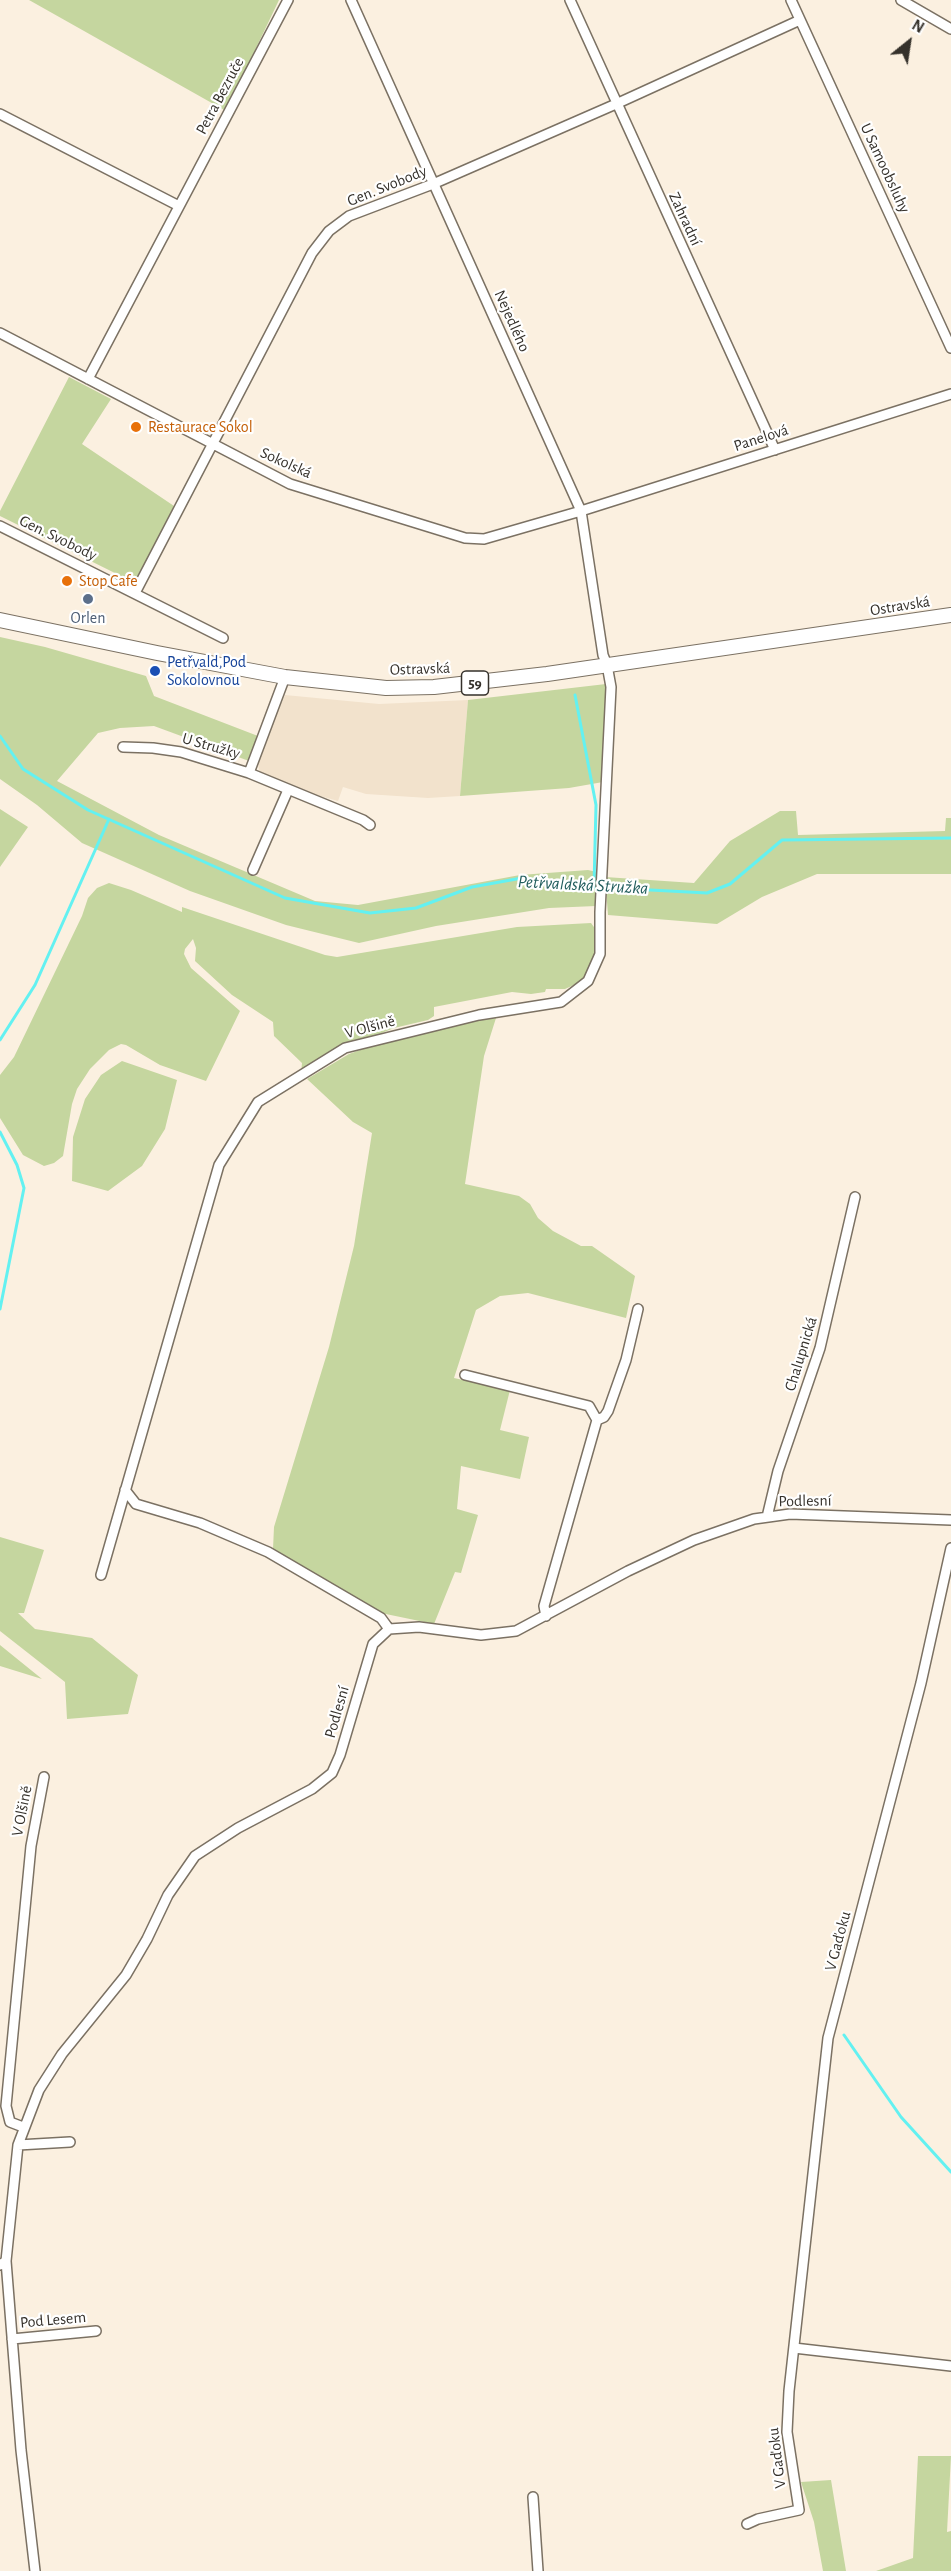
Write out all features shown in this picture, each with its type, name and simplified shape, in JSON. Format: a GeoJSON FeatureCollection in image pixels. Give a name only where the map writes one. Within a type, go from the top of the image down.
{"type":"FeatureCollection","features":[{"type":"Feature","properties":{"kind":"main road","name":"Ostravská"},"geometry":{"type":"LineString","coordinates":[[0,620],[285,677],[386,688],[434,687],[607,665],[951,615]]}},
{"type":"Feature","properties":{"kind":"street","name":"Petra Bezruče"},"geometry":{"type":"LineString","coordinates":[[88,379],[288,0]]}},
{"type":"Feature","properties":{"kind":"street","name":"Nejedlého"},"geometry":{"type":"LineString","coordinates":[[351,0],[581,511],[603,655],[607,665]]}},
{"type":"Feature","properties":{"kind":"street","name":"Zahradní"},"geometry":{"type":"LineString","coordinates":[[570,0],[775,450]]}},
{"type":"Feature","properties":{"kind":"street","name":"U Samoobsluhy"},"geometry":{"type":"LineString","coordinates":[[791,0],[951,348]]}},
{"type":"Feature","properties":{"kind":"street"},"geometry":{"type":"LineString","coordinates":[[901,0],[951,29]]}},
{"type":"Feature","properties":{"kind":"street","name":"Gen. Svobody"},"geometry":{"type":"LineString","coordinates":[[135,593],[312,253],[329,231],[349,216],[433,184],[800,20]]}},
{"type":"Feature","properties":{"kind":"street"},"geometry":{"type":"LineString","coordinates":[[0,114],[179,206]]}},
{"type":"Feature","properties":{"kind":"street","name":"Sokolská"},"geometry":{"type":"LineString","coordinates":[[0,333],[290,484],[465,538],[484,539],[581,511]]}},
{"type":"Feature","properties":{"kind":"street","name":"Panelová"},"geometry":{"type":"LineString","coordinates":[[581,511],[951,394]]}},
{"type":"Feature","properties":{"kind":"street","name":"Gen. Svobody"},"geometry":{"type":"LineString","coordinates":[[0,526],[223,638]]}},
{"type":"Feature","properties":{"kind":"street","name":"V Olšině"},"geometry":{"type":"LineString","coordinates":[[101,1575],[219,1165],[258,1102],[345,1048],[479,1015],[561,1002],[588,981],[600,954],[610,687],[607,665]]}},
{"type":"Feature","properties":{"kind":"street"},"geometry":{"type":"LineString","coordinates":[[249,773],[285,677]]}},
{"type":"Feature","properties":{"kind":"street","name":"U Stružky"},"geometry":{"type":"LineString","coordinates":[[123,747],[181,752],[249,773],[363,820],[370,825]]}},
{"type":"Feature","properties":{"kind":"street"},"geometry":{"type":"LineString","coordinates":[[253,870],[288,790]]}},
{"type":"Feature","properties":{"kind":"street","name":"Chalupnická"},"geometry":{"type":"LineString","coordinates":[[767,1517],[778,1471],[820,1348],[855,1197]]}},
{"type":"Feature","properties":{"kind":"street"},"geometry":{"type":"LineString","coordinates":[[597,1420],[604,1417],[608,1411],[626,1360],[638,1309]]}},
{"type":"Feature","properties":{"kind":"street"},"geometry":{"type":"LineString","coordinates":[[465,1375],[589,1406],[597,1420],[544,1606],[546,1616]]}},
{"type":"Feature","properties":{"kind":"street"},"geometry":{"type":"LineString","coordinates":[[125,1490],[136,1504],[200,1523],[268,1552],[381,1618],[389,1629]]}},
{"type":"Feature","properties":{"kind":"street","name":"Podlesní"},"geometry":{"type":"LineString","coordinates":[[3,2263],[18,2145],[39,2090],[62,2054],[126,1975],[147,1939],[168,1895],[195,1856],[238,1828],[312,1790],[332,1773],[340,1755],[373,1644],[389,1629],[419,1627],[481,1635],[516,1631],[694,1540],[754,1519],[790,1514],[951,1520]]}},
{"type":"Feature","properties":{"kind":"street","name":"V Gaďoku"},"geometry":{"type":"LineString","coordinates":[[747,2524],[758,2519],[799,2510],[787,2432],[828,2038],[921,1683],[951,1548]]}},
{"type":"Feature","properties":{"kind":"street","name":"V Olšině"},"geometry":{"type":"LineString","coordinates":[[23,2127],[10,2122],[6,2106],[31,1846],[44,1777]]}},
{"type":"Feature","properties":{"kind":"street"},"geometry":{"type":"LineString","coordinates":[[18,2145],[70,2142]]}},
{"type":"Feature","properties":{"kind":"street","name":"Pod Lesem"},"geometry":{"type":"LineString","coordinates":[[3,2263],[35,2571]]}},
{"type":"Feature","properties":{"kind":"street","name":"Pod Lesem"},"geometry":{"type":"LineString","coordinates":[[12,2339],[96,2331]]}},
{"type":"Feature","properties":{"kind":"street"},"geometry":{"type":"LineString","coordinates":[[794,2348],[951,2366]]}},
{"type":"Feature","properties":{"kind":"street"},"geometry":{"type":"LineString","coordinates":[[533,2497],[538,2571]]}},
{"type":"Feature","properties":{"kind":"shaded area"},"geometry":{"type":"Polygon","coordinates":[[[285,695],[379,704],[468,700],[460,796],[428,798],[366,794],[343,787],[338,801],[292,788],[260,774],[257,760],[285,695]]]}},
{"type":"Feature","properties":{"kind":"green space"},"geometry":{"type":"Polygon","coordinates":[[[29,0],[279,0],[226,111],[29,0]]]}},
{"type":"Feature","properties":{"kind":"green space"},"geometry":{"type":"Polygon","coordinates":[[[69,377],[111,399],[82,444],[174,506],[135,583],[0,516],[0,511],[69,377]]]}},
{"type":"Feature","properties":{"kind":"green space"},"geometry":{"type":"Polygon","coordinates":[[[0,637],[45,647],[146,676],[154,696],[258,736],[249,761],[154,726],[120,728],[98,733],[57,781],[159,835],[315,901],[358,905],[520,875],[588,870],[597,872],[596,906],[549,908],[436,926],[359,943],[286,925],[190,891],[82,843],[37,805],[0,779],[0,637]]]}},
{"type":"Feature","properties":{"kind":"green space"},"geometry":{"type":"Polygon","coordinates":[[[606,684],[603,782],[569,788],[460,796],[468,700],[606,684]]]}},
{"type":"Feature","properties":{"kind":"green space"},"geometry":{"type":"Polygon","coordinates":[[[0,809],[28,827],[0,867],[0,809]]]}},
{"type":"Feature","properties":{"kind":"green space"},"geometry":{"type":"Polygon","coordinates":[[[780,811],[796,811],[798,835],[945,831],[946,818],[951,818],[951,874],[817,874],[762,897],[717,924],[608,915],[605,877],[694,883],[730,841],[780,811]]]}},
{"type":"Feature","properties":{"kind":"green space"},"geometry":{"type":"Polygon","coordinates":[[[109,883],[182,912],[182,907],[337,957],[517,927],[591,923],[599,934],[596,957],[585,980],[565,989],[546,989],[545,992],[531,994],[512,992],[434,1007],[434,1016],[428,1020],[394,1028],[345,1048],[301,1074],[302,1063],[274,1036],[273,1022],[232,995],[195,961],[196,948],[193,939],[184,954],[191,968],[240,1011],[206,1081],[160,1065],[126,1045],[121,1044],[109,1050],[90,1069],[77,1089],[72,1104],[63,1156],[54,1163],[44,1166],[23,1155],[0,1118],[0,1075],[14,1057],[82,916],[88,898],[97,888],[109,883]]]}},
{"type":"Feature","properties":{"kind":"green space"},"geometry":{"type":"Polygon","coordinates":[[[496,1018],[484,1056],[465,1184],[519,1196],[530,1204],[538,1218],[553,1231],[581,1246],[592,1246],[635,1276],[626,1318],[528,1293],[500,1296],[476,1310],[454,1378],[510,1390],[500,1430],[529,1437],[520,1479],[461,1466],[457,1509],[478,1515],[461,1573],[455,1572],[434,1624],[381,1613],[273,1549],[274,1527],[329,1347],[354,1246],[372,1133],[353,1122],[307,1079],[349,1054],[424,1027],[496,1018]]]}},
{"type":"Feature","properties":{"kind":"green space"},"geometry":{"type":"Polygon","coordinates":[[[122,1061],[177,1080],[165,1129],[142,1166],[108,1191],[72,1181],[73,1137],[85,1099],[101,1075],[122,1061]]]}},
{"type":"Feature","properties":{"kind":"green space"},"geometry":{"type":"Polygon","coordinates":[[[0,1537],[44,1550],[24,1613],[18,1613],[35,1629],[92,1638],[138,1675],[128,1714],[67,1719],[65,1682],[0,1631],[0,1537]]]}},
{"type":"Feature","properties":{"kind":"green space"},"geometry":{"type":"Polygon","coordinates":[[[0,1645],[42,1679],[0,1666],[0,1645]]]}},
{"type":"Feature","properties":{"kind":"green space"},"geometry":{"type":"Polygon","coordinates":[[[918,2456],[951,2456],[947,2532],[951,2531],[951,2571],[876,2571],[913,2558],[918,2456]]]}},
{"type":"Feature","properties":{"kind":"green space"},"geometry":{"type":"Polygon","coordinates":[[[831,2480],[846,2571],[823,2571],[814,2522],[801,2482],[831,2480]]]}},
{"type":"Feature","properties":{"kind":"waterway"},"geometry":{"type":"LineString","coordinates":[[575,695],[596,805],[594,886]]}},
{"type":"Feature","properties":{"kind":"waterway","name":"Petřvaldská Stružka"},"geometry":{"type":"LineString","coordinates":[[0,736],[23,769],[88,810],[285,898],[370,913],[416,908],[472,887],[522,878],[594,887],[707,893],[730,884],[782,840],[951,838]]}},
{"type":"Feature","properties":{"kind":"waterway"},"geometry":{"type":"LineString","coordinates":[[0,1040],[35,985],[109,819]]}},
{"type":"Feature","properties":{"kind":"waterway"},"geometry":{"type":"LineString","coordinates":[[0,1132],[17,1165],[24,1188],[0,1309]]}},
{"type":"Feature","properties":{"kind":"waterway"},"geometry":{"type":"LineString","coordinates":[[844,2035],[901,2117],[951,2172]]}},
{"type":"Feature","properties":{"kind":"place","name":"Restaurace Sokol"},"geometry":{"type":"Point","coordinates":[136,427]}},
{"type":"Feature","properties":{"kind":"place","name":"Stop Cafe"},"geometry":{"type":"Point","coordinates":[67,581]}},
{"type":"Feature","properties":{"kind":"place","name":"Orlen"},"geometry":{"type":"Point","coordinates":[88,599]}},
{"type":"Feature","properties":{"kind":"place","name":"Petřvald,Pod Sokolovnou"},"geometry":{"type":"Point","coordinates":[155,671]}}]}
